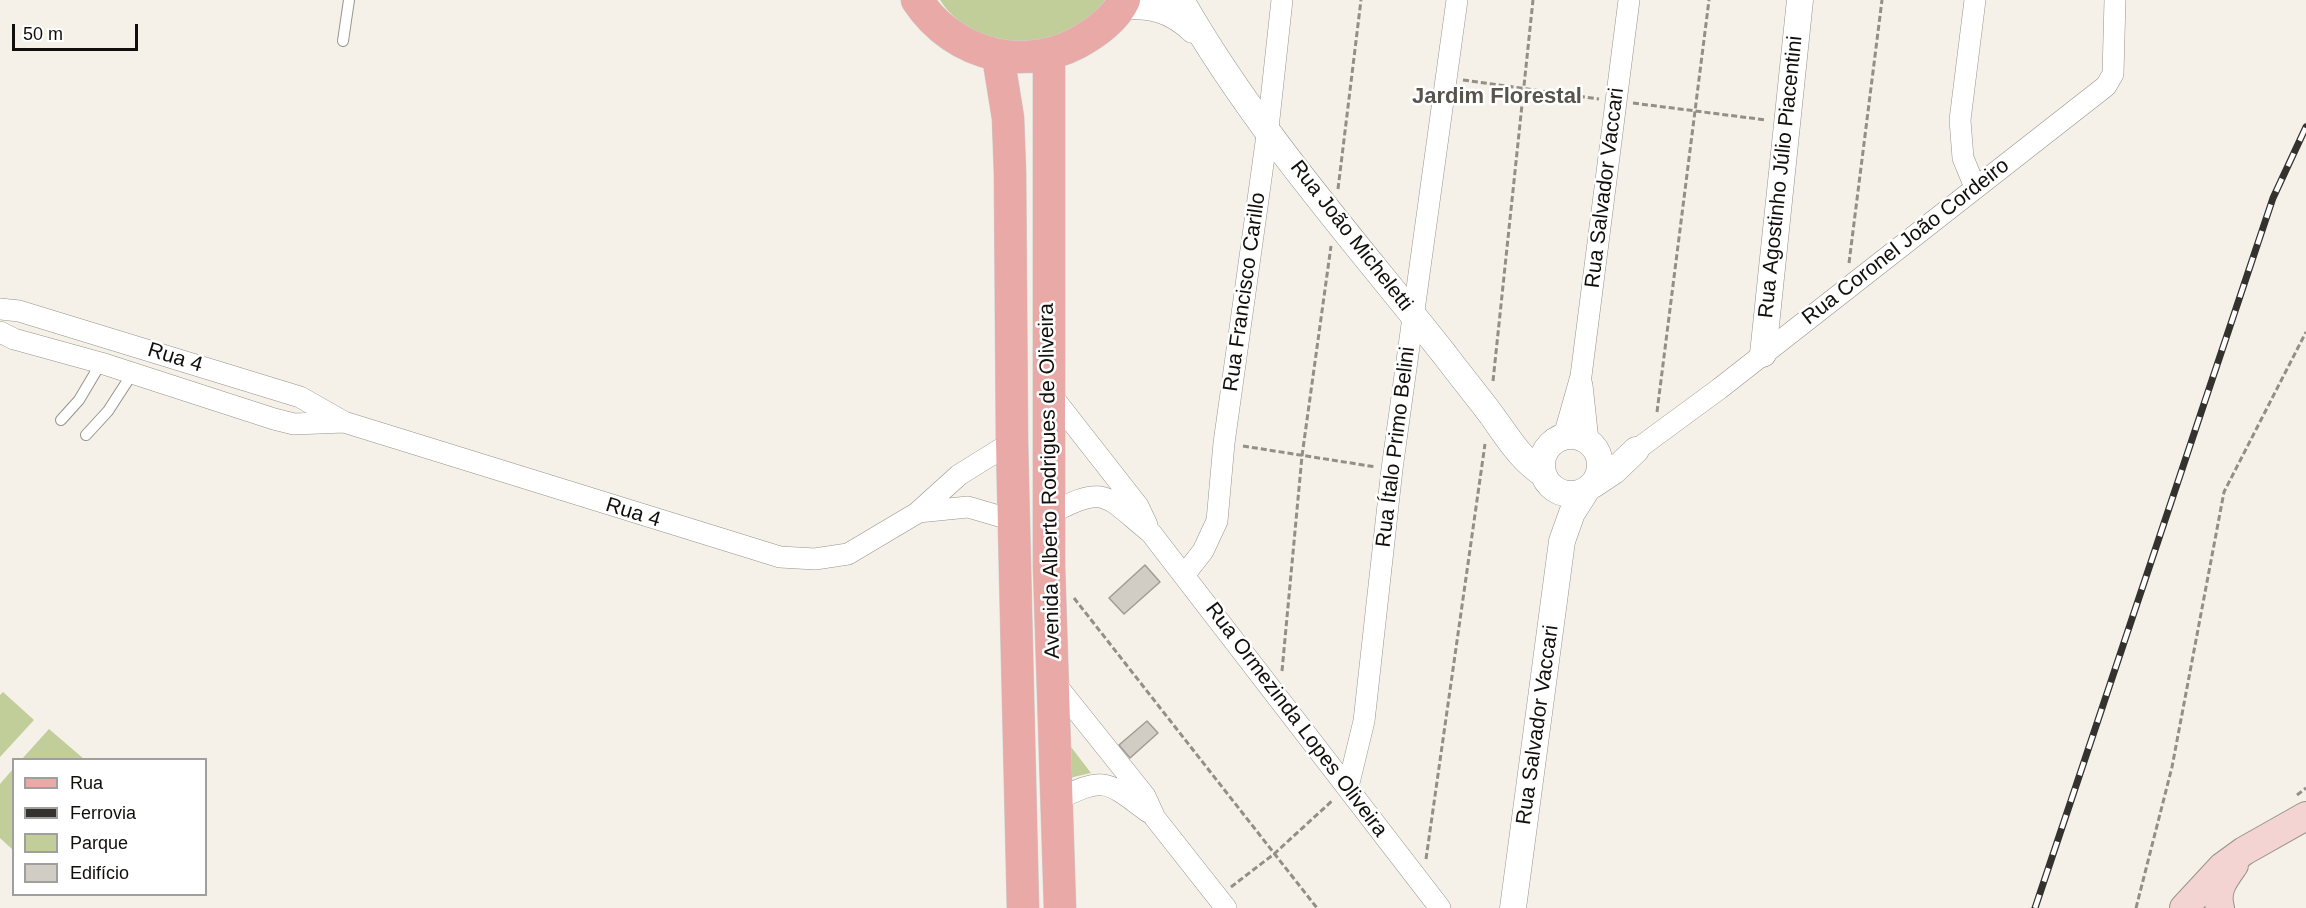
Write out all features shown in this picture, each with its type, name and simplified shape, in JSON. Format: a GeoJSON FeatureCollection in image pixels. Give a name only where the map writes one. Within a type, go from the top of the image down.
{"type":"FeatureCollection","features":[{"type":"Feature","properties":{"kind":"main road"},"geometry":{"type":"LineString","coordinates":[[917,0],[929,18],[960,43],[998,56],[1032,58],[1049,55],[1077,45],[1101,28],[1123,3]]}},
{"type":"Feature","properties":{"kind":"main road","name":"Avenida Alberto Rodrigues de Oliveira"},"geometry":{"type":"LineString","coordinates":[[1049,55],[1048,390],[1055,801],[1060,908]]}},
{"type":"Feature","properties":{"kind":"main road","name":"Avenida Alberto Rodrigues de Oliveira"},"geometry":{"type":"LineString","coordinates":[[998,56],[1008,118],[1010,173],[1012,442],[1016,521],[1023,908]]}},
{"type":"Feature","properties":{"kind":"main road"},"geometry":{"type":"LineString","coordinates":[[2184,908],[2222,867],[2244,851],[2306,816]]}},
{"type":"Feature","properties":{"kind":"main road"},"geometry":{"type":"LineString","coordinates":[[2220,908],[2217,896],[2223,881],[2244,851]]}},
{"type":"Feature","properties":{"kind":"street","name":"Rua João Micheletti"},"geometry":{"type":"LineString","coordinates":[[1181,0],[1204,40],[1335,219],[1414,316],[1527,464],[1548,482]]}},
{"type":"Feature","properties":{"kind":"street","name":"Rua Francisco Carillo"},"geometry":{"type":"LineString","coordinates":[[1185,574],[1203,551],[1217,521],[1224,443],[1268,128],[1282,0]]}},
{"type":"Feature","properties":{"kind":"street","name":"Rua Ítalo Primo Belini"},"geometry":{"type":"LineString","coordinates":[[1348,787],[1364,722],[1392,469],[1457,0]]}},
{"type":"Feature","properties":{"kind":"street","name":"Rua Salvador Vaccari"},"geometry":{"type":"LineString","coordinates":[[1576,441],[1581,376],[1629,0]]}},
{"type":"Feature","properties":{"kind":"street","name":"Rua Agostinho Júlio Piacentini"},"geometry":{"type":"LineString","coordinates":[[1763,354],[1785,123],[1800,0]]}},
{"type":"Feature","properties":{"kind":"street"},"geometry":{"type":"LineString","coordinates":[[1975,0],[1960,120],[1963,158],[1976,187]]}},
{"type":"Feature","properties":{"kind":"street","name":"Rua Coronel João Cordeiro"},"geometry":{"type":"LineString","coordinates":[[1589,488],[1614,471],[1645,444],[2106,86],[2113,74],[2115,0]]}},
{"type":"Feature","properties":{"kind":"street","name":"Rua João Micheletti"},"geometry":{"type":"LineString","coordinates":[[1123,3],[1159,8],[1173,13],[1204,40]]}},
{"type":"Feature","properties":{"kind":"street","name":"Rua 4"},"geometry":{"type":"LineString","coordinates":[[0,309],[19,311],[240,377],[300,397],[344,422],[780,557],[815,559],[848,554],[917,513],[959,476],[1012,442]]}},
{"type":"Feature","properties":{"kind":"street","name":"Rua 4"},"geometry":{"type":"LineString","coordinates":[[0,332],[14,339],[100,363],[170,387],[294,424],[344,422]]}},
{"type":"Feature","properties":{"kind":"street"},"geometry":{"type":"LineString","coordinates":[[170,387],[178,358]]}},
{"type":"Feature","properties":{"kind":"street"},"geometry":{"type":"LineString","coordinates":[[230,405],[240,377]]}},
{"type":"Feature","properties":{"kind":"street","name":"Rua Ormezinda Lopes Oliveira"},"geometry":{"type":"LineString","coordinates":[[1048,390],[1138,506],[1151,533]]}},
{"type":"Feature","properties":{"kind":"street"},"geometry":{"type":"LineString","coordinates":[[1495,421],[1528,440],[1645,444]]}},
{"type":"Feature","properties":{"kind":"street"},"geometry":{"type":"LineString","coordinates":[[1576,441],[1600,467],[1589,488],[1569,495],[1548,482],[1543,455],[1576,441]]}},
{"type":"Feature","properties":{"kind":"street","name":"Rua Salvador Vaccari"},"geometry":{"type":"LineString","coordinates":[[1548,482],[1562,541]]}},
{"type":"Feature","properties":{"kind":"street","name":"Rua Salvador Vaccari"},"geometry":{"type":"LineString","coordinates":[[1513,908],[1562,541],[1572,513],[1589,488]]}},
{"type":"Feature","properties":{"kind":"street","name":"Rua Ormezinda Lopes Oliveira"},"geometry":{"type":"LineString","coordinates":[[1050,514],[1079,498],[1095,495],[1108,498],[1151,533],[1280,697],[1440,908]]}},
{"type":"Feature","properties":{"kind":"street","name":"Rua 4"},"geometry":{"type":"LineString","coordinates":[[917,513],[968,507],[1016,521]]}},
{"type":"Feature","properties":{"kind":"street"},"geometry":{"type":"LineString","coordinates":[[1053,681],[1145,796],[1155,818]]}},
{"type":"Feature","properties":{"kind":"street"},"geometry":{"type":"LineString","coordinates":[[1055,801],[1102,783],[1114,786],[1155,818],[1222,903]]}},
{"type":"Feature","properties":{"kind":"lane"},"geometry":{"type":"LineString","coordinates":[[343,41],[349,0]]}},
{"type":"Feature","properties":{"kind":"lane"},"geometry":{"type":"LineString","coordinates":[[61,420],[79,400],[100,363]]}},
{"type":"Feature","properties":{"kind":"lane"},"geometry":{"type":"LineString","coordinates":[[86,435],[108,411],[132,374]]}},
{"type":"Feature","properties":{"kind":"path"},"geometry":{"type":"LineString","coordinates":[[1280,697],[1302,456],[1335,219],[1361,0]]}},
{"type":"Feature","properties":{"kind":"path"},"geometry":{"type":"LineString","coordinates":[[1422,885],[1495,421],[1522,88],[1533,0]]}},
{"type":"Feature","properties":{"kind":"path"},"geometry":{"type":"LineString","coordinates":[[1645,444],[1709,0]]}},
{"type":"Feature","properties":{"kind":"path"},"geometry":{"type":"LineString","coordinates":[[1846,289],[1882,0]]}},
{"type":"Feature","properties":{"kind":"path"},"geometry":{"type":"LineString","coordinates":[[1448,77],[1785,123]]}},
{"type":"Feature","properties":{"kind":"path"},"geometry":{"type":"LineString","coordinates":[[2136,908],[2172,766],[2224,492],[2306,332]]}},
{"type":"Feature","properties":{"kind":"path"},"geometry":{"type":"LineString","coordinates":[[1224,443],[1392,469]]}},
{"type":"Feature","properties":{"kind":"path"},"geometry":{"type":"LineString","coordinates":[[1071,594],[1317,908]]}},
{"type":"Feature","properties":{"kind":"path"},"geometry":{"type":"LineString","coordinates":[[1222,903],[1348,787]]}},
{"type":"Feature","properties":{"kind":"green space"},"geometry":{"type":"Polygon","coordinates":[[[940,0],[1105,0],[1089,18],[1069,30],[1047,38],[1022,41],[998,39],[976,31],[956,18],[940,0]]]}},
{"type":"Feature","properties":{"kind":"green space"},"geometry":{"type":"Polygon","coordinates":[[[3,692],[34,720],[0,757],[0,695],[3,692]]]}},
{"type":"Feature","properties":{"kind":"green space"},"geometry":{"type":"Polygon","coordinates":[[[49,729],[83,758],[23,758],[49,729]]]}},
{"type":"Feature","properties":{"kind":"green space"},"geometry":{"type":"Polygon","coordinates":[[[1065,739],[1091,773],[1069,778],[1065,739]]]}},
{"type":"Feature","properties":{"kind":"green space"},"geometry":{"type":"Polygon","coordinates":[[[12,770],[12,849],[0,838],[0,784],[12,770]]]}},
{"type":"Feature","properties":{"kind":"building"},"geometry":{"type":"Polygon","coordinates":[[[1145,565],[1160,582],[1124,614],[1109,598],[1145,565]]]}},
{"type":"Feature","properties":{"kind":"building"},"geometry":{"type":"Polygon","coordinates":[[[1147,721],[1158,733],[1130,758],[1119,745],[1147,721]]]}},
{"type":"Feature","properties":{"kind":"railway"},"geometry":{"type":"LineString","coordinates":[[2035,908],[2273,198],[2306,127]]}},
{"type":"Feature","properties":{"kind":"district","name":"Jardim Florestal"},"geometry":{"type":"Point","coordinates":[1497,97]}}]}
